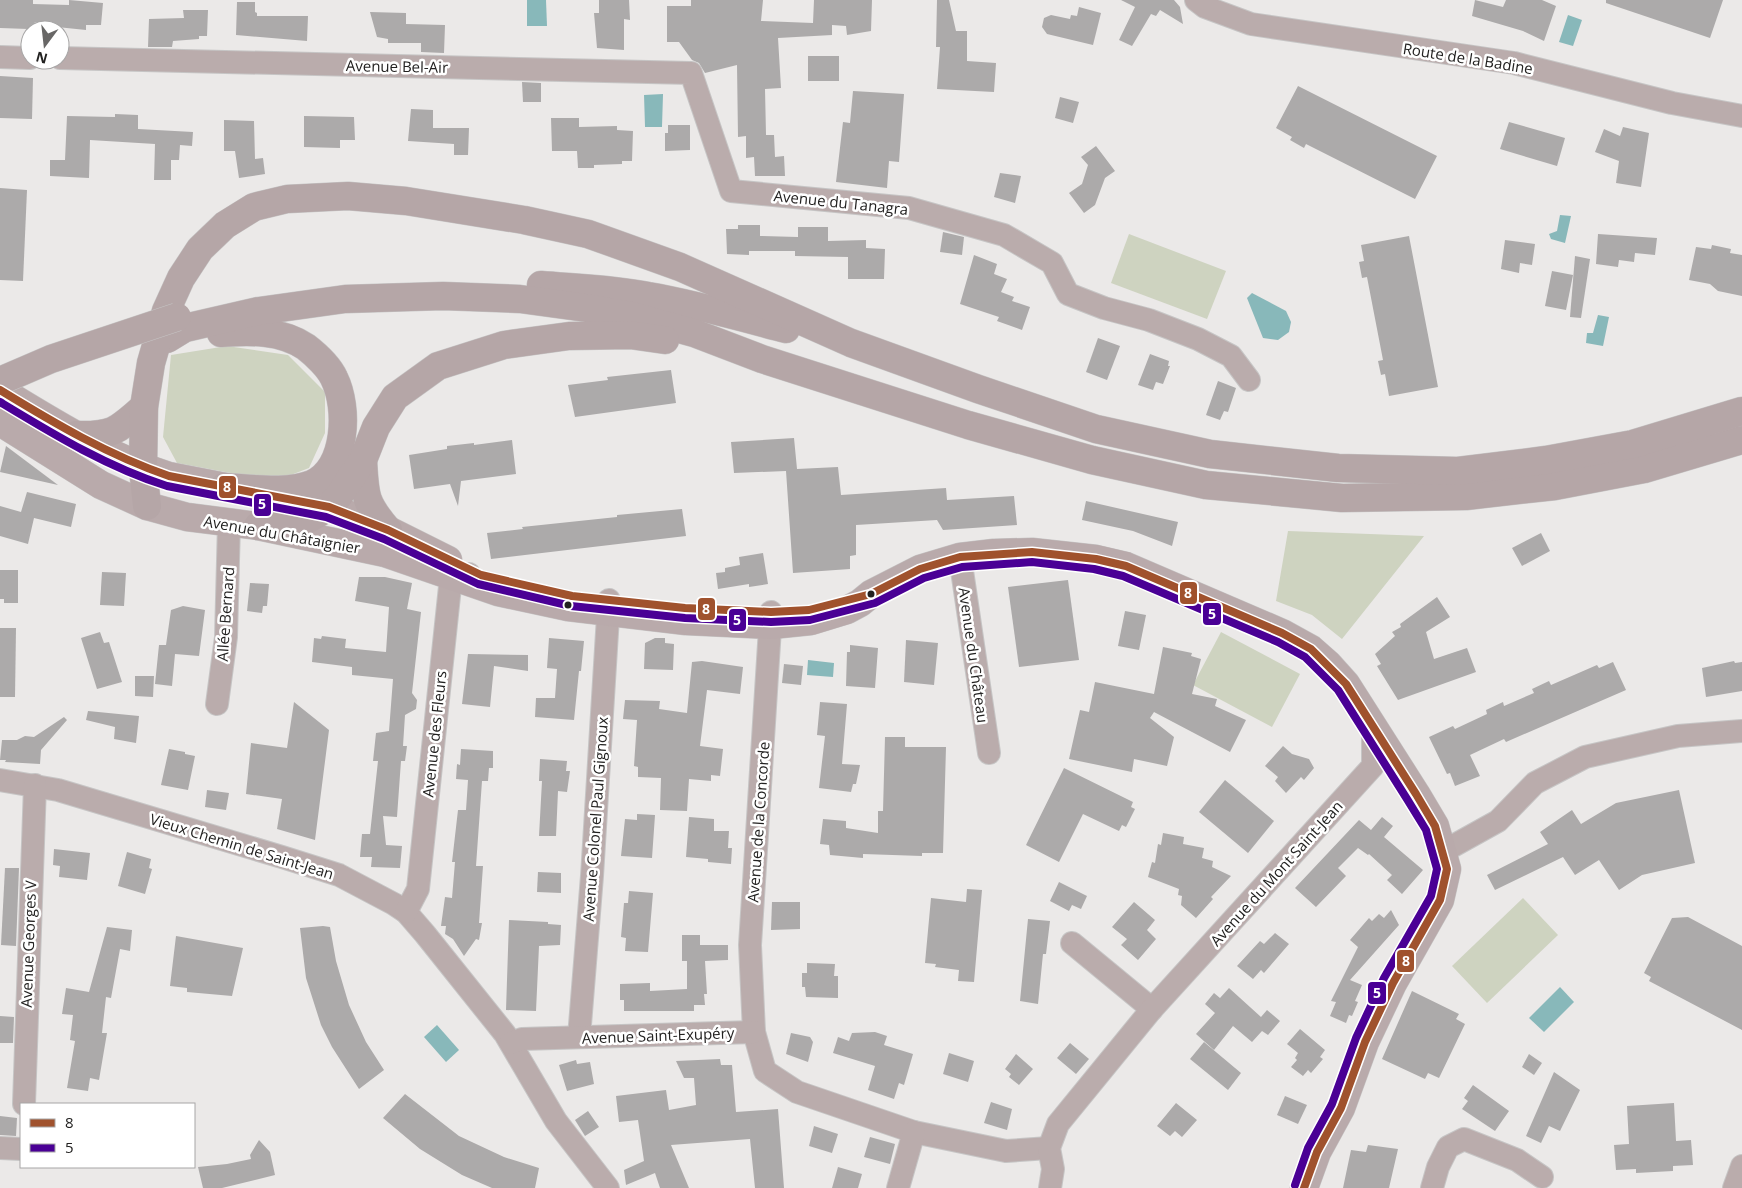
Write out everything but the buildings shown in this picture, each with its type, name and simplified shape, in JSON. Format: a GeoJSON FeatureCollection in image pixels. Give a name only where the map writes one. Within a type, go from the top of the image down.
{"type":"FeatureCollection","features":[{"type":"Feature","properties":{"kind":"highway"},"geometry":{"type":"LineString","coordinates":[[147,506],[143,468],[144,407],[151,363],[166,311],[181,278],[200,249],[225,225],[254,207],[287,199],[348,196],[406,201],[524,220],[588,234],[680,267],[851,343],[1096,429],[1210,454],[1338,468],[1458,471],[1546,460],[1633,444],[1742,411]]}},
{"type":"Feature","properties":{"kind":"highway"},"geometry":{"type":"LineString","coordinates":[[0,381],[51,359],[172,328],[254,300],[341,288],[442,282],[522,284],[598,289],[647,296],[851,343]]}},
{"type":"Feature","properties":{"kind":"highway"},"geometry":{"type":"LineString","coordinates":[[0,401],[172,328],[185,328],[259,311],[345,300],[443,296],[520,299],[632,316],[694,333],[762,359],[968,425],[1092,460],[1206,485],[1342,498],[1466,496],[1555,486],[1644,469],[1742,440]]}},
{"type":"Feature","properties":{"kind":"highway"},"geometry":{"type":"LineString","coordinates":[[172,328],[252,330],[282,336],[306,347],[334,376],[342,400],[341,436],[338,453],[329,470],[313,483],[298,487],[224,487]]}},
{"type":"Feature","properties":{"kind":"highway"},"geometry":{"type":"LineString","coordinates":[[258,526],[303,522],[328,507],[344,490],[363,460],[376,427],[395,396],[438,366],[504,345],[569,336],[630,335],[762,359]]}},
{"type":"Feature","properties":{"kind":"highway"},"geometry":{"type":"LineString","coordinates":[[76,435],[101,436],[121,427],[144,407]]}},
{"type":"Feature","properties":{"kind":"highway"},"geometry":{"type":"LineString","coordinates":[[363,460],[366,498],[372,512],[388,530]]}},
{"type":"Feature","properties":{"kind":"street","name":"Route de la Badine"},"geometry":{"type":"LineString","coordinates":[[1196,0],[1205,7],[1251,24],[1514,63],[1672,103],[1742,116]]}},
{"type":"Feature","properties":{"kind":"street"},"geometry":{"type":"LineString","coordinates":[[0,57],[20,58]]}},
{"type":"Feature","properties":{"kind":"street","name":"Avenue Bel-Air"},"geometry":{"type":"LineString","coordinates":[[70,58],[691,73],[705,114]]}},
{"type":"Feature","properties":{"kind":"street","name":"Avenue du Tanagra"},"geometry":{"type":"LineString","coordinates":[[705,114],[731,191],[909,208],[1004,234],[1052,262],[1068,294],[1104,308],[1149,320],[1198,340],[1231,356],[1249,380]]}},
{"type":"Feature","properties":{"kind":"street","name":"Avenue du Châtaignier"},"geometry":{"type":"LineString","coordinates":[[0,390],[76,435],[143,468],[168,476],[328,507],[388,530],[419,555],[463,575],[554,592],[608,607],[772,618],[871,594],[920,569],[960,557],[994,553],[1032,552],[1096,559],[1142,572],[1282,633],[1311,649],[1346,684],[1435,826],[1444,851],[1447,869],[1440,900],[1393,983],[1365,1042],[1341,1108],[1317,1152],[1304,1188]]}},
{"type":"Feature","properties":{"kind":"street","name":"Avenue du Châtaignier"},"geometry":{"type":"LineString","coordinates":[[7,429],[101,485],[147,506],[187,517],[258,526],[385,553],[419,555]]}},
{"type":"Feature","properties":{"kind":"street","name":"Allée Bernard"},"geometry":{"type":"LineString","coordinates":[[217,704],[226,637],[229,523]]}},
{"type":"Feature","properties":{"kind":"street","name":"Avenue du Château"},"geometry":{"type":"LineString","coordinates":[[960,557],[988,753]]}},
{"type":"Feature","properties":{"kind":"street","name":"Avenue des Fleurs"},"geometry":{"type":"LineString","coordinates":[[406,912],[418,889],[463,575]]}},
{"type":"Feature","properties":{"kind":"street","name":"Avenue Colonel Paul Gignoux"},"geometry":{"type":"LineString","coordinates":[[579,1037],[592,876],[608,607]]}},
{"type":"Feature","properties":{"kind":"street","name":"Avenue de la Concorde"},"geometry":{"type":"LineString","coordinates":[[754,1032],[750,945],[772,618]]}},
{"type":"Feature","properties":{"kind":"street","name":"Avenue du Mont Saint-Jean"},"geometry":{"type":"LineString","coordinates":[[1050,1188],[1053,1169],[1049,1148],[1058,1124],[1152,1009],[1373,766],[1372,726]]}},
{"type":"Feature","properties":{"kind":"street"},"geometry":{"type":"LineString","coordinates":[[1444,851],[1498,821],[1535,784],[1585,757],[1678,736],[1742,731]]}},
{"type":"Feature","properties":{"kind":"street","name":"Vieux Chemin de Saint-Jean"},"geometry":{"type":"LineString","coordinates":[[0,780],[35,785],[338,875],[406,912],[511,1043],[556,1121],[608,1188]]}},
{"type":"Feature","properties":{"kind":"street","name":"Avenue Georges V"},"geometry":{"type":"LineString","coordinates":[[24,1103],[35,785]]}},
{"type":"Feature","properties":{"kind":"street"},"geometry":{"type":"LineString","coordinates":[[1072,943],[1152,1009]]}},
{"type":"Feature","properties":{"kind":"street","name":"Avenue Saint-Exupéry"},"geometry":{"type":"LineString","coordinates":[[511,1043],[522,1039],[754,1032],[765,1071],[796,1092],[914,1132],[1006,1151],[1049,1148]]}},
{"type":"Feature","properties":{"kind":"street"},"geometry":{"type":"LineString","coordinates":[[898,1188],[914,1132]]}},
{"type":"Feature","properties":{"kind":"street"},"geometry":{"type":"LineString","coordinates":[[1432,1188],[1438,1168],[1448,1147],[1464,1139],[1517,1160],[1542,1177]]}},
{"type":"Feature","properties":{"kind":"street"},"geometry":{"type":"LineString","coordinates":[[0,1148],[20,1149]]}},
{"type":"Feature","properties":{"kind":"street"},"geometry":{"type":"LineString","coordinates":[[1734,1188],[1742,1166]]}},
{"type":"Feature","properties":{"kind":"green space"},"geometry":{"type":"Polygon","coordinates":[[[1129,234],[1226,271],[1207,319],[1111,283],[1129,234]]]}},
{"type":"Feature","properties":{"kind":"green space"},"geometry":{"type":"Polygon","coordinates":[[[227,346],[288,355],[325,392],[325,433],[309,468],[283,478],[247,476],[177,463],[163,437],[171,355],[227,346]]]}},
{"type":"Feature","properties":{"kind":"green space"},"geometry":{"type":"Polygon","coordinates":[[[1288,531],[1424,536],[1342,639],[1312,615],[1276,601],[1288,531]]]}},
{"type":"Feature","properties":{"kind":"green space"},"geometry":{"type":"Polygon","coordinates":[[[1221,632],[1300,674],[1272,727],[1193,685],[1221,632]]]}},
{"type":"Feature","properties":{"kind":"green space"},"geometry":{"type":"Polygon","coordinates":[[[1523,898],[1558,935],[1487,1003],[1452,966],[1523,898]]]}},
{"type":"Feature","properties":{"kind":"water"},"geometry":{"type":"Polygon","coordinates":[[[527,0],[546,0],[547,26],[527,26],[527,0]]]}},
{"type":"Feature","properties":{"kind":"water"},"geometry":{"type":"Polygon","coordinates":[[[1568,15],[1582,20],[1573,46],[1559,42],[1568,15]]]}},
{"type":"Feature","properties":{"kind":"water"},"geometry":{"type":"Polygon","coordinates":[[[663,94],[662,127],[645,127],[644,95],[663,94]]]}},
{"type":"Feature","properties":{"kind":"water"},"geometry":{"type":"Polygon","coordinates":[[[1560,215],[1571,216],[1565,243],[1551,239],[1549,234],[1557,231],[1560,215]]]}},
{"type":"Feature","properties":{"kind":"water"},"geometry":{"type":"Polygon","coordinates":[[[1252,293],[1286,311],[1291,322],[1289,332],[1278,340],[1263,338],[1247,298],[1252,293]]]}},
{"type":"Feature","properties":{"kind":"water"},"geometry":{"type":"Polygon","coordinates":[[[1598,315],[1609,317],[1603,346],[1586,343],[1587,333],[1593,333],[1598,315]]]}},
{"type":"Feature","properties":{"kind":"water"},"geometry":{"type":"Polygon","coordinates":[[[808,660],[834,663],[833,677],[807,675],[808,660]]]}},
{"type":"Feature","properties":{"kind":"water"},"geometry":{"type":"Polygon","coordinates":[[[1560,987],[1574,1002],[1544,1032],[1529,1018],[1560,987]]]}},
{"type":"Feature","properties":{"kind":"water"},"geometry":{"type":"Polygon","coordinates":[[[437,1025],[459,1050],[446,1062],[424,1037],[437,1025]]]}},
{"type":"Feature","properties":{"kind":"transit line","name":"8"},"geometry":{"type":"LineString","coordinates":[[0,390],[61,426],[146,468],[169,476],[329,507],[388,530],[481,575],[572,596],[685,608],[771,612],[809,610],[871,594],[920,569],[960,557],[1032,552],[1096,559],[1126,566],[1282,633],[1311,649],[1346,684],[1416,794],[1435,826],[1447,869],[1440,900],[1393,983],[1365,1042],[1341,1108],[1317,1152],[1304,1188]]}},
{"type":"Feature","properties":{"kind":"transit line","name":"5"},"geometry":{"type":"LineString","coordinates":[[0,402],[102,460],[167,486],[326,517],[384,539],[478,584],[571,606],[685,618],[771,622],[810,620],[875,603],[924,578],[962,567],[1032,562],[1094,569],[1123,576],[1278,642],[1305,657],[1338,690],[1407,799],[1426,830],[1437,869],[1431,896],[1384,978],[1356,1038],[1332,1104],[1308,1148],[1295,1185]]}}]}
